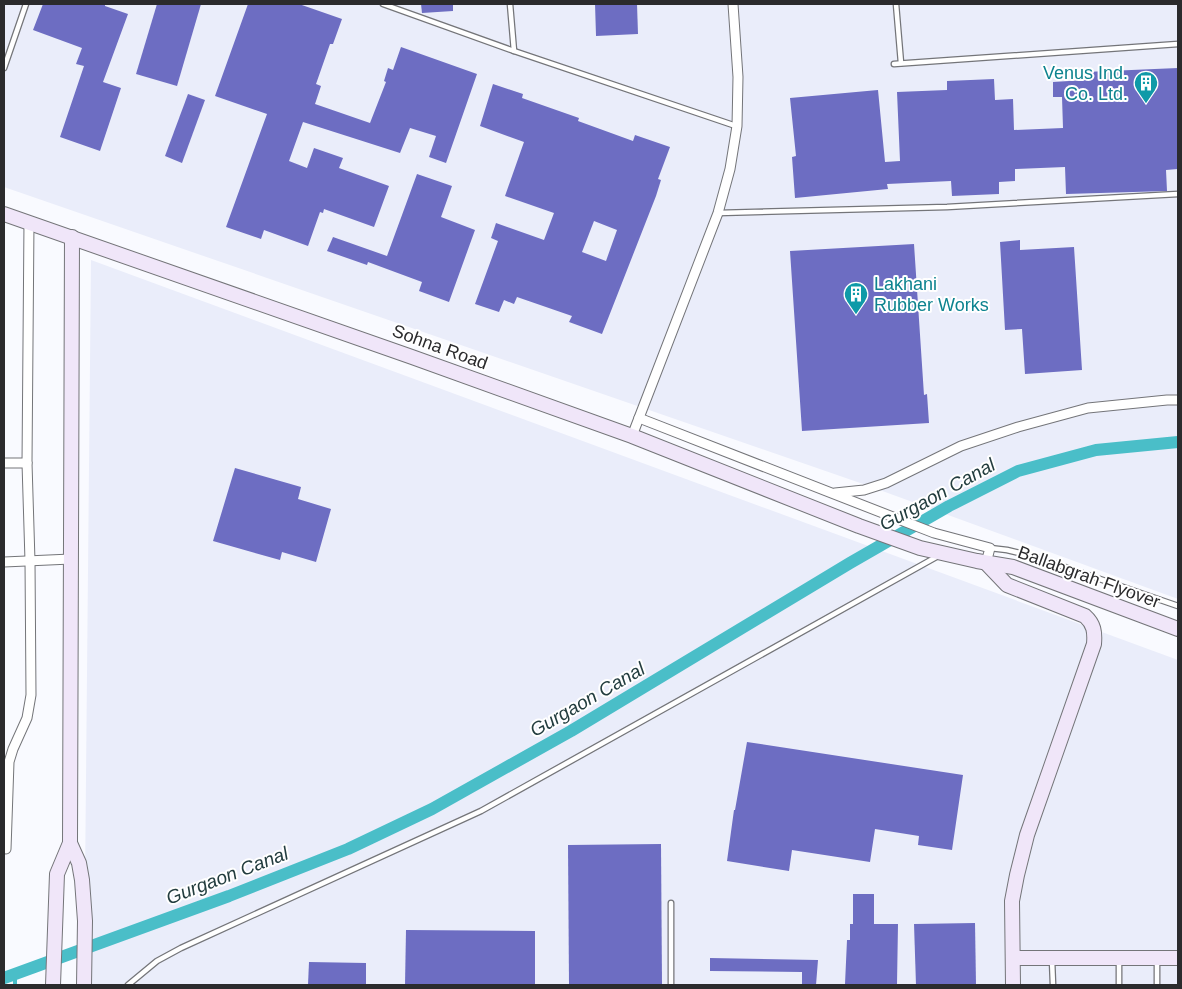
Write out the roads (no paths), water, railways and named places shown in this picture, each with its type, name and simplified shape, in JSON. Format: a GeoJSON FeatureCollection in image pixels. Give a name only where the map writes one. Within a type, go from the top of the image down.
{"type":"FeatureCollection","features":[{"type":"Feature","properties":{"kind":"street"},"geometry":{"type":"LineString","coordinates":[[632,436],[718,213],[733,153],[737,126],[738,77],[734,4]]}},
{"type":"Feature","properties":{"kind":"street","name":"Sohna Road"},"geometry":{"type":"LineString","coordinates":[[4,214],[632,436],[859,526],[920,548]]}},
{"type":"Feature","properties":{"kind":"street"},"geometry":{"type":"LineString","coordinates":[[6,849],[9,762],[12,749],[27,718],[31,695],[27,463],[29,222]]}},
{"type":"Feature","properties":{"kind":"street"},"geometry":{"type":"LineString","coordinates":[[72,237],[70,843],[81,873],[85,921],[84,980]]}},
{"type":"Feature","properties":{"kind":"street"},"geometry":{"type":"LineString","coordinates":[[833,493],[864,490],[886,483],[961,446],[1088,408],[1178,400]]}},
{"type":"Feature","properties":{"kind":"street"},"geometry":{"type":"LineString","coordinates":[[639,418],[882,513],[934,532],[990,548],[986,563],[1007,585],[1085,616],[1091,622],[1095,634],[1094,644],[1028,835],[1017,875],[1012,901],[1013,985]]}},
{"type":"Feature","properties":{"kind":"street"},"geometry":{"type":"LineString","coordinates":[[4,463],[27,463]]}},
{"type":"Feature","properties":{"kind":"street","name":"Ballabgrah Flyover"},"geometry":{"type":"LineString","coordinates":[[920,548],[986,563],[1014,567],[1178,629]]}},
{"type":"Feature","properties":{"kind":"street"},"geometry":{"type":"LineString","coordinates":[[4,562],[70,559]]}},
{"type":"Feature","properties":{"kind":"street"},"geometry":{"type":"LineString","coordinates":[[53,981],[57,874],[70,843]]}},
{"type":"Feature","properties":{"kind":"street"},"geometry":{"type":"LineString","coordinates":[[1013,958],[1178,958]]}},
{"type":"Feature","properties":{"kind":"lane"},"geometry":{"type":"LineString","coordinates":[[4,68],[26,4]]}},
{"type":"Feature","properties":{"kind":"lane"},"geometry":{"type":"LineString","coordinates":[[383,4],[737,126]]}},
{"type":"Feature","properties":{"kind":"lane"},"geometry":{"type":"LineString","coordinates":[[510,4],[514,50]]}},
{"type":"Feature","properties":{"kind":"lane"},"geometry":{"type":"LineString","coordinates":[[896,4],[901,63]]}},
{"type":"Feature","properties":{"kind":"lane"},"geometry":{"type":"LineString","coordinates":[[894,64],[1178,44]]}},
{"type":"Feature","properties":{"kind":"lane"},"geometry":{"type":"LineString","coordinates":[[718,213],[948,207],[1178,194]]}},
{"type":"Feature","properties":{"kind":"lane"},"geometry":{"type":"LineString","coordinates":[[990,548],[1036,557],[1178,606]]}},
{"type":"Feature","properties":{"kind":"lane"},"geometry":{"type":"LineString","coordinates":[[128,985],[158,961],[181,948],[481,811],[944,553]]}},
{"type":"Feature","properties":{"kind":"lane"},"geometry":{"type":"LineString","coordinates":[[671,903],[671,985]]}},
{"type":"Feature","properties":{"kind":"lane"},"geometry":{"type":"LineString","coordinates":[[1052,958],[1053,985]]}},
{"type":"Feature","properties":{"kind":"lane"},"geometry":{"type":"LineString","coordinates":[[1119,958],[1119,985]]}},
{"type":"Feature","properties":{"kind":"lane"},"geometry":{"type":"LineString","coordinates":[[1157,958],[1158,985]]}},
{"type":"Feature","properties":{"kind":"waterway","name":"Gurgaon Canal"},"geometry":{"type":"LineString","coordinates":[[4,978],[229,896],[348,849],[432,809],[571,731],[850,563],[949,506],[1018,471],[1096,450],[1178,442]]}},
{"type":"Feature","properties":{"kind":"waterway"},"geometry":{"type":"LineString","coordinates":[[15,974],[15,985]]}},
{"type":"Feature","properties":{"kind":"place","name":"Venus Ind. Co. Ltd."},"geometry":{"type":"Point","coordinates":[1146,104]}},
{"type":"Feature","properties":{"kind":"place","name":"Lakhani Rubber Works"},"geometry":{"type":"Point","coordinates":[856,315]}}]}
